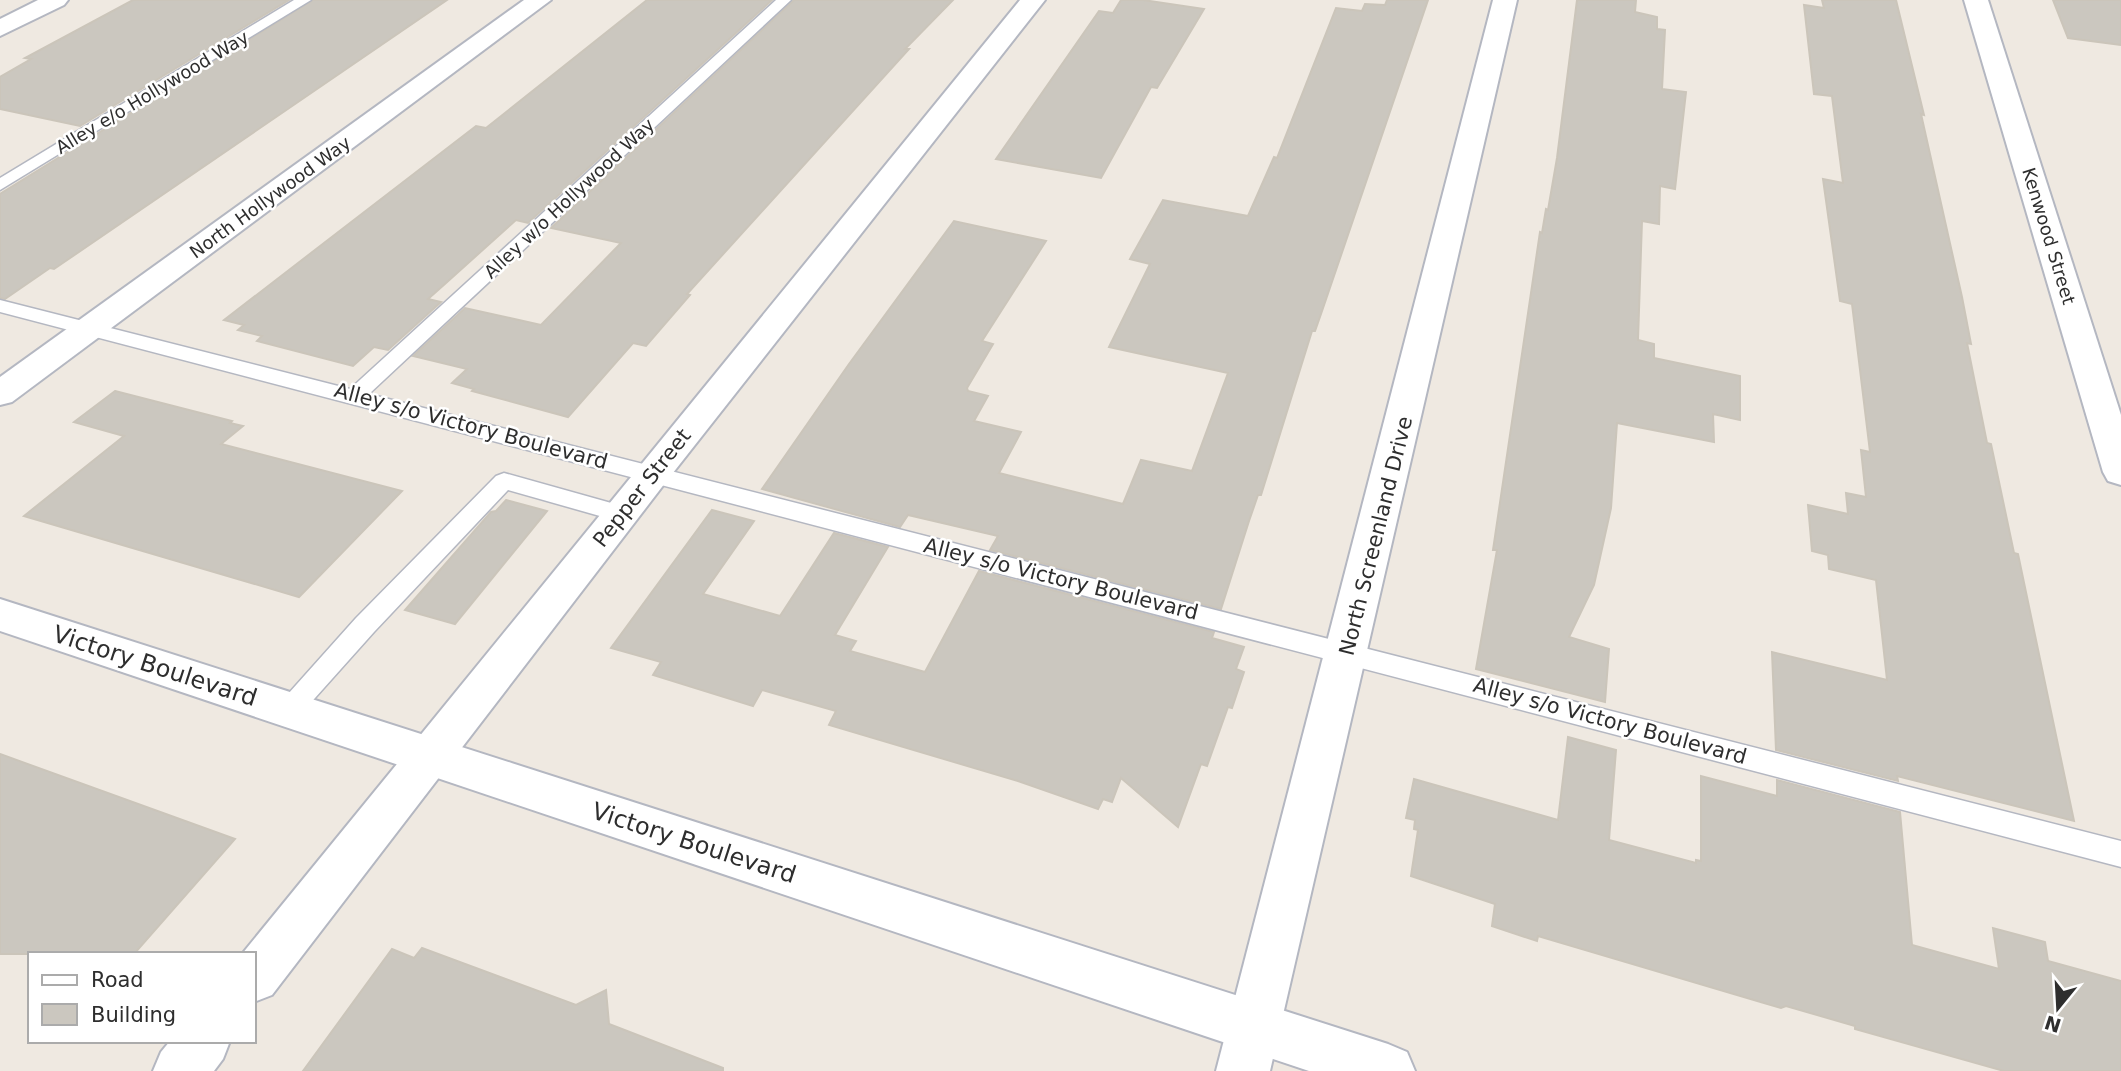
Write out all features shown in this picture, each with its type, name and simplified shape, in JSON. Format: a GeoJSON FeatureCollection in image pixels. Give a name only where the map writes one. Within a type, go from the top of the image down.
{"type":"FeatureCollection","features":[{"type":"Feature","properties":{"kind":"street"},"geometry":{"type":"LineString","coordinates":[[0,29],[56,0]]}},
{"type":"Feature","properties":{"kind":"street","name":"North Hollywood Way"},"geometry":{"type":"LineString","coordinates":[[0,394],[539,0]]}},
{"type":"Feature","properties":{"kind":"street","name":"Pepper Street"},"geometry":{"type":"LineString","coordinates":[[256,975],[652,474],[1033,0]]}},
{"type":"Feature","properties":{"kind":"street","name":"North Screenland Drive"},"geometry":{"type":"LineString","coordinates":[[1248,1049],[1348,653],[1505,0]]}},
{"type":"Feature","properties":{"kind":"street","name":"Kenwood Street"},"geometry":{"type":"LineString","coordinates":[[1976,0],[2121,472]]}},
{"type":"Feature","properties":{"kind":"street","name":"Victory Boulevard"},"geometry":{"type":"LineString","coordinates":[[0,615],[429,756],[1248,1049],[1388,1071]]}},
{"type":"Feature","properties":{"kind":"street"},"geometry":{"type":"LineString","coordinates":[[180,1071],[202,1043]]}},
{"type":"Feature","properties":{"kind":"lane","name":"Alley e/o Hollywood Way"},"geometry":{"type":"LineString","coordinates":[[0,185],[304,0]]}},
{"type":"Feature","properties":{"kind":"lane","name":"Alley w/o Hollywood Way"},"geometry":{"type":"LineString","coordinates":[[355,396],[784,0]]}},
{"type":"Feature","properties":{"kind":"lane","name":"Alley s/o Victory Boulevard"},"geometry":{"type":"LineString","coordinates":[[0,306],[2121,854]]}},
{"type":"Feature","properties":{"kind":"lane"},"geometry":{"type":"LineString","coordinates":[[289,710],[365,625],[504,481],[621,514]]}},
{"type":"Feature","properties":{"kind":"building"},"geometry":{"type":"Polygon","coordinates":[[[133,0],[289,0],[80,126],[0,109],[0,77],[31,59],[25,58],[133,0]]]}},
{"type":"Feature","properties":{"kind":"building"},"geometry":{"type":"Polygon","coordinates":[[[313,0],[447,0],[54,269],[50,268],[5,299],[0,298],[0,194],[313,0]]]}},
{"type":"Feature","properties":{"kind":"building"},"geometry":{"type":"Polygon","coordinates":[[[647,0],[772,0],[528,223],[516,220],[428,299],[441,302],[388,350],[374,347],[353,366],[257,341],[262,336],[238,330],[244,325],[224,320],[476,126],[486,128],[647,0]]]}},
{"type":"Feature","properties":{"kind":"building"},"geometry":{"type":"Polygon","coordinates":[[[794,0],[953,0],[905,49],[909,49],[687,294],[690,295],[646,346],[633,343],[568,417],[472,391],[474,389],[452,383],[467,369],[413,356],[465,308],[541,325],[621,243],[551,228],[794,0]]]}},
{"type":"Feature","properties":{"kind":"building"},"geometry":{"type":"Polygon","coordinates":[[[1121,0],[1143,0],[1204,9],[1157,88],[1151,87],[1101,178],[996,159],[1099,11],[1113,13],[1121,0]]]}},
{"type":"Feature","properties":{"kind":"building"},"geometry":{"type":"Polygon","coordinates":[[[1387,0],[1428,0],[1321,314],[1315,331],[1312,331],[1261,495],[1258,495],[1221,609],[990,550],[998,536],[908,515],[900,527],[762,489],[954,221],[1046,241],[982,341],[993,344],[967,388],[968,391],[988,396],[974,421],[1021,432],[999,473],[1123,504],[1141,460],[1192,471],[1228,373],[1109,347],[1150,264],[1130,259],[1163,200],[1248,216],[1274,157],[1277,158],[1336,8],[1362,11],[1365,4],[1385,5],[1387,0]]]}},
{"type":"Feature","properties":{"kind":"building"},"geometry":{"type":"Polygon","coordinates":[[[1577,0],[1636,0],[1635,12],[1657,17],[1657,29],[1665,30],[1662,89],[1686,92],[1675,189],[1660,186],[1659,224],[1642,221],[1638,340],[1654,344],[1654,358],[1740,376],[1740,420],[1713,414],[1714,442],[1617,423],[1611,508],[1594,585],[1569,637],[1609,649],[1605,702],[1476,669],[1497,550],[1493,550],[1540,232],[1542,233],[1546,209],[1548,210],[1557,158],[1577,0]]]}},
{"type":"Feature","properties":{"kind":"building"},"geometry":{"type":"Polygon","coordinates":[[[1822,0],[1896,0],[1924,115],[1921,114],[1962,297],[1971,344],[1967,343],[1987,443],[1991,444],[2014,553],[2018,554],[2074,821],[1897,776],[1898,781],[1776,750],[1772,652],[1887,680],[1876,580],[1829,569],[1828,555],[1812,551],[1808,505],[1848,514],[1846,493],[1866,497],[1861,450],[1870,452],[1852,304],[1840,301],[1823,179],[1843,183],[1832,96],[1814,94],[1804,5],[1824,8],[1822,0]]]}},
{"type":"Feature","properties":{"kind":"building"},"geometry":{"type":"Polygon","coordinates":[[[2053,0],[2121,0],[2121,45],[2068,38],[2053,0]]]}},
{"type":"Feature","properties":{"kind":"building"},"geometry":{"type":"Polygon","coordinates":[[[115,391],[243,426],[221,444],[402,491],[299,597],[24,516],[124,436],[74,422],[115,391]]]}},
{"type":"Feature","properties":{"kind":"building"},"geometry":{"type":"Polygon","coordinates":[[[506,500],[547,511],[455,624],[405,610],[491,512],[496,511],[506,500]]]}},
{"type":"Feature","properties":{"kind":"building"},"geometry":{"type":"Polygon","coordinates":[[[712,510],[754,521],[703,594],[780,616],[834,533],[888,547],[835,635],[856,641],[850,651],[925,672],[979,571],[1214,632],[1212,638],[1244,647],[1236,669],[1244,672],[1232,708],[1228,707],[1207,766],[1201,764],[1178,827],[1121,778],[1112,802],[1103,799],[1098,809],[1018,781],[829,725],[836,711],[762,690],[753,706],[653,675],[661,662],[611,648],[712,510]]]}},
{"type":"Feature","properties":{"kind":"building"},"geometry":{"type":"Polygon","coordinates":[[[1568,737],[1616,750],[1609,840],[1696,863],[1696,860],[1701,861],[1701,776],[1777,796],[1777,780],[1900,812],[1912,945],[1999,969],[1993,928],[2045,942],[2048,961],[2121,981],[2121,1071],[2004,1071],[1538,936],[1537,941],[1492,926],[1495,904],[1411,876],[1418,830],[1414,829],[1415,820],[1406,818],[1414,779],[1558,820],[1568,737]]]}},
{"type":"Feature","properties":{"kind":"building"},"geometry":{"type":"Polygon","coordinates":[[[0,754],[235,839],[136,952],[0,954],[0,754]]]}},
{"type":"Feature","properties":{"kind":"building"},"geometry":{"type":"Polygon","coordinates":[[[422,948],[576,1005],[606,990],[609,1024],[723,1068],[723,1071],[303,1071],[392,949],[414,958],[422,948]]]}}]}
